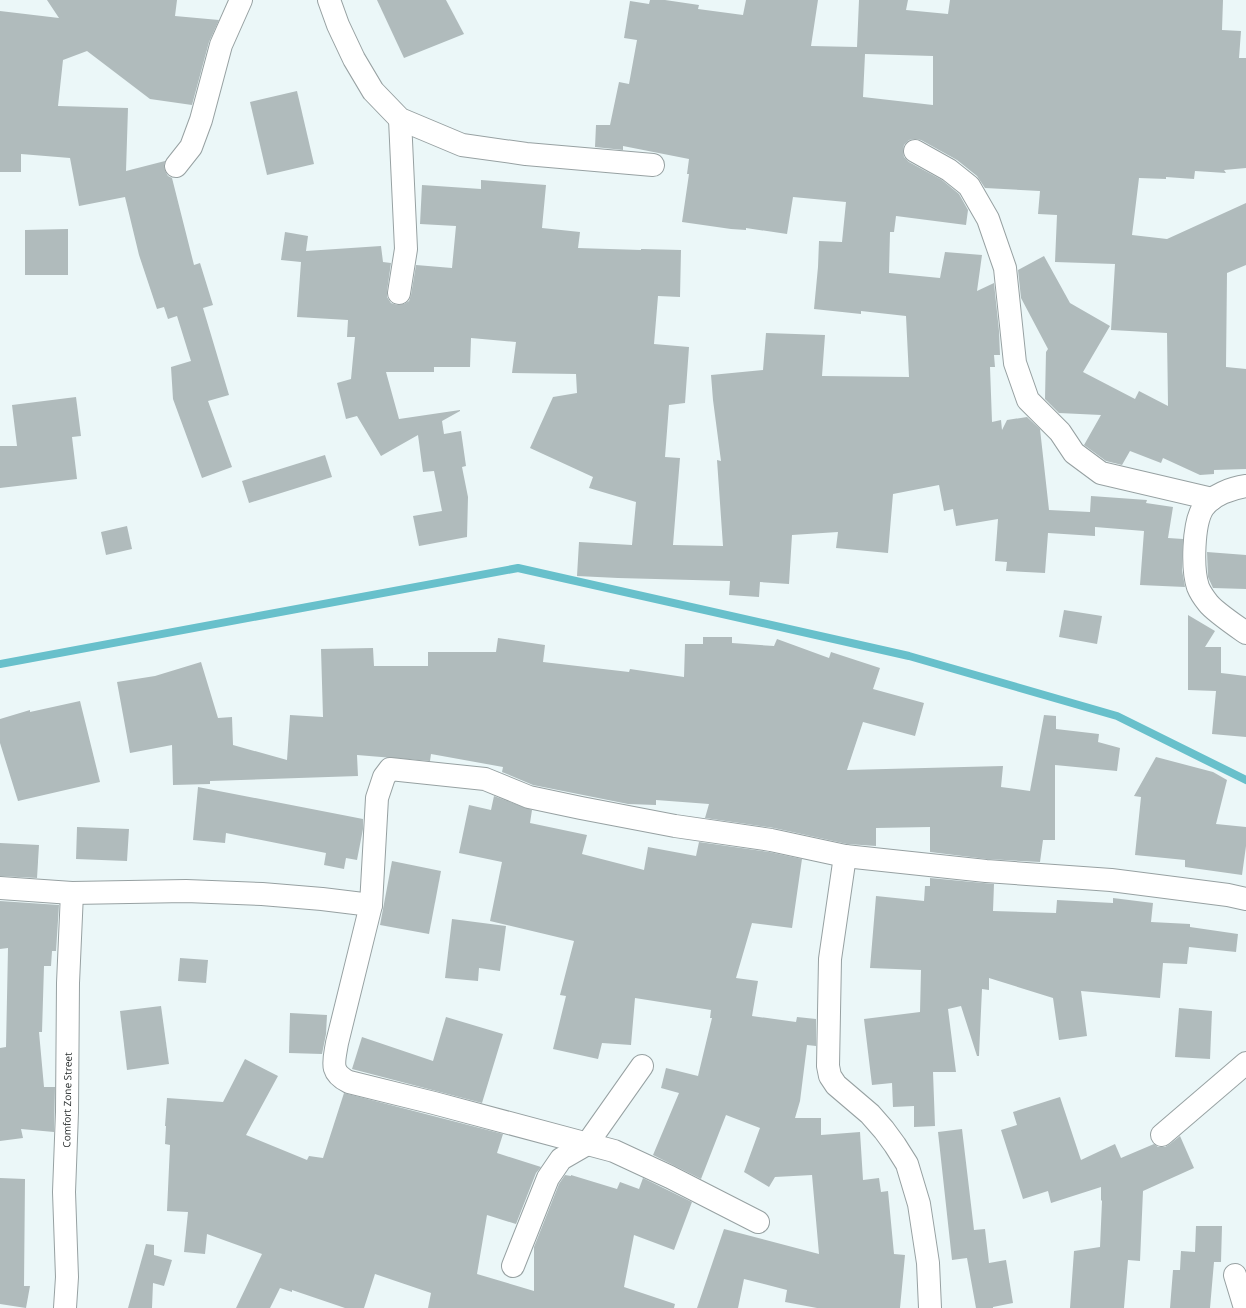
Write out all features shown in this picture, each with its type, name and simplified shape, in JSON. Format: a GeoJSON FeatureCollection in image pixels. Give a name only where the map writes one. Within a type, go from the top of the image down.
{"type":"FeatureCollection","features":[{"type":"Feature","properties":{"kind":"street"},"geometry":{"type":"LineString","coordinates":[[176,166],[191,146],[201,120],[221,44],[241,0]]}},
{"type":"Feature","properties":{"kind":"street"},"geometry":{"type":"LineString","coordinates":[[329,0],[338,25],[354,59],[373,91],[400,119],[462,145],[526,154],[653,165]]}},
{"type":"Feature","properties":{"kind":"street"},"geometry":{"type":"LineString","coordinates":[[399,293],[406,249],[400,119]]}},
{"type":"Feature","properties":{"kind":"street"},"geometry":{"type":"LineString","coordinates":[[915,151],[949,170],[970,186],[988,220],[1005,268],[1015,363],[1028,400],[1060,432],[1074,453],[1101,473],[1212,499]]}},
{"type":"Feature","properties":{"kind":"street"},"geometry":{"type":"LineString","coordinates":[[1246,486],[1234,488],[1212,499],[1203,508],[1194,540],[1195,566],[1198,587],[1208,604],[1246,633]]}},
{"type":"Feature","properties":{"kind":"street"},"geometry":{"type":"LineString","coordinates":[[758,1222],[670,1177],[614,1152],[349,1082],[336,1073],[334,1062],[337,1043],[371,905],[377,798],[384,777],[390,769],[393,768],[485,780],[529,796],[581,808],[675,826],[771,840],[845,856],[986,871],[1111,880],[1246,899]]}},
{"type":"Feature","properties":{"kind":"street"},"geometry":{"type":"LineString","coordinates":[[845,856],[830,959],[828,1066],[830,1076],[836,1085],[870,1114],[879,1124],[907,1164],[919,1204],[928,1263],[930,1308]]}},
{"type":"Feature","properties":{"kind":"street"},"geometry":{"type":"LineString","coordinates":[[0,888],[72,893],[186,891],[262,894],[322,898],[371,905]]}},
{"type":"Feature","properties":{"kind":"street","name":"Comfort Zone Street"},"geometry":{"type":"LineString","coordinates":[[65,1308],[67,1277],[64,1192],[67,1112],[68,983],[72,893]]}},
{"type":"Feature","properties":{"kind":"street"},"geometry":{"type":"LineString","coordinates":[[1162,1135],[1246,1063]]}},
{"type":"Feature","properties":{"kind":"street"},"geometry":{"type":"LineString","coordinates":[[514,1266],[548,1178],[561,1159],[587,1144],[642,1066]]}},
{"type":"Feature","properties":{"kind":"street"},"geometry":{"type":"LineString","coordinates":[[1235,1274],[1245,1308]]}},
{"type":"Feature","properties":{"kind":"building"},"geometry":{"type":"Polygon","coordinates":[[[47,0],[177,0],[175,16],[219,20],[209,42],[192,105],[150,99],[87,51],[63,60],[58,106],[128,108],[126,171],[165,161],[165,171],[168,176],[172,178],[194,265],[200,263],[213,305],[203,308],[229,395],[208,401],[232,467],[202,478],[173,399],[171,367],[191,361],[177,316],[168,319],[164,307],[157,309],[139,255],[125,197],[79,206],[70,158],[21,154],[21,172],[0,172],[0,11],[59,18],[47,0]]]}},
{"type":"Feature","properties":{"kind":"building"},"geometry":{"type":"Polygon","coordinates":[[[377,0],[446,0],[464,34],[404,58],[377,0]]]}},
{"type":"Feature","properties":{"kind":"building"},"geometry":{"type":"Polygon","coordinates":[[[650,0],[665,0],[699,5],[698,9],[743,15],[746,0],[818,0],[811,46],[857,47],[859,0],[908,0],[906,10],[948,14],[950,0],[1223,0],[1222,30],[1241,31],[1239,58],[1246,58],[1246,168],[1224,170],[1226,173],[1195,171],[1194,179],[1166,177],[1166,179],[1139,178],[1132,235],[1167,239],[1246,203],[1246,265],[1227,273],[1226,367],[1246,369],[1246,469],[1214,470],[1214,474],[1200,475],[1163,458],[1161,463],[1130,451],[1122,465],[1106,461],[1084,445],[1101,415],[1059,413],[1045,399],[1046,352],[1048,349],[1021,298],[1018,270],[1044,256],[1070,303],[1110,326],[1083,372],[1135,399],[1139,391],[1168,406],[1167,333],[1111,330],[1115,264],[1055,262],[1057,215],[1038,214],[1040,191],[985,188],[977,176],[957,160],[921,140],[909,140],[904,145],[904,157],[909,162],[942,180],[959,194],[968,210],[966,225],[896,216],[894,232],[890,232],[889,273],[940,278],[945,252],[982,255],[977,291],[994,283],[999,331],[1000,355],[994,355],[995,367],[990,367],[992,422],[1001,420],[1002,430],[1007,420],[1027,417],[1040,429],[1049,510],[1090,512],[1091,496],[1147,500],[1146,503],[1173,507],[1168,538],[1183,539],[1182,570],[1185,587],[1140,585],[1144,531],[1095,527],[1095,536],[1048,533],[1045,573],[1006,571],[1007,562],[995,561],[998,519],[956,526],[953,509],[944,511],[939,485],[893,494],[888,553],[836,548],[838,532],[792,535],[789,584],[760,582],[759,597],[729,595],[730,581],[577,576],[579,542],[632,545],[636,502],[589,488],[593,477],[530,448],[553,397],[577,393],[576,374],[512,373],[516,342],[471,338],[470,367],[434,367],[434,372],[386,372],[399,419],[460,410],[442,421],[444,434],[461,431],[466,466],[462,467],[468,497],[467,537],[419,546],[413,516],[442,511],[434,471],[423,472],[418,435],[381,456],[357,416],[346,419],[337,383],[351,379],[355,337],[347,337],[348,320],[297,317],[301,262],[281,260],[285,232],[308,236],[306,251],[381,246],[383,262],[391,263],[387,297],[391,303],[397,305],[404,304],[409,301],[416,265],[452,268],[456,226],[420,224],[422,185],[481,189],[481,180],[546,185],[542,228],[580,232],[578,248],[681,250],[680,297],[658,296],[654,344],[689,347],[685,403],[669,405],[665,457],[680,458],[673,545],[723,546],[717,460],[721,461],[711,375],[763,370],[766,333],[825,335],[822,376],[909,377],[906,316],[861,311],[861,314],[814,309],[819,241],[842,242],[846,202],[793,197],[787,234],[746,228],[746,230],[731,229],[682,222],[689,174],[687,174],[689,159],[623,146],[623,150],[595,147],[596,125],[610,125],[619,82],[629,84],[637,40],[624,38],[630,1],[649,4],[650,0]],[[865,54],[863,97],[933,105],[933,56],[865,54]]]}},
{"type":"Feature","properties":{"kind":"building"},"geometry":{"type":"Polygon","coordinates":[[[297,91],[314,164],[267,175],[250,102],[297,91]]]}},
{"type":"Feature","properties":{"kind":"building"},"geometry":{"type":"Polygon","coordinates":[[[68,229],[68,275],[25,275],[25,230],[68,229]]]}},
{"type":"Feature","properties":{"kind":"building"},"geometry":{"type":"Polygon","coordinates":[[[76,397],[81,436],[72,437],[77,479],[0,488],[0,446],[17,446],[12,405],[76,397]]]}},
{"type":"Feature","properties":{"kind":"building"},"geometry":{"type":"Polygon","coordinates":[[[325,455],[332,477],[249,503],[242,481],[325,455]]]}},
{"type":"Feature","properties":{"kind":"building"},"geometry":{"type":"Polygon","coordinates":[[[127,526],[132,549],[106,555],[101,532],[127,526]]]}},
{"type":"Feature","properties":{"kind":"building"},"geometry":{"type":"Polygon","coordinates":[[[1207,552],[1246,555],[1246,589],[1213,588],[1208,577],[1207,552]]]}},
{"type":"Feature","properties":{"kind":"building"},"geometry":{"type":"Polygon","coordinates":[[[1064,610],[1102,616],[1097,644],[1059,637],[1064,610]]]}},
{"type":"Feature","properties":{"kind":"building"},"geometry":{"type":"Polygon","coordinates":[[[1188,615],[1215,631],[1205,647],[1221,647],[1221,673],[1246,676],[1246,737],[1212,734],[1216,691],[1188,690],[1188,615]]]}},
{"type":"Feature","properties":{"kind":"building"},"geometry":{"type":"Polygon","coordinates":[[[703,637],[732,637],[732,643],[774,646],[777,639],[829,658],[831,652],[880,668],[873,689],[924,703],[915,736],[863,722],[847,770],[1003,766],[1001,787],[1030,791],[1044,715],[1056,716],[1056,729],[1099,734],[1098,742],[1120,748],[1117,771],[1055,765],[1055,840],[1043,840],[1040,862],[987,859],[930,852],[930,827],[876,828],[876,846],[847,844],[774,828],[705,818],[709,804],[656,800],[656,805],[628,804],[533,785],[502,772],[503,767],[431,754],[430,761],[357,755],[358,776],[210,781],[210,784],[173,785],[172,745],[130,753],[117,682],[155,676],[201,662],[218,718],[232,717],[233,745],[287,760],[290,715],[323,717],[321,649],[373,648],[374,666],[428,666],[428,652],[496,652],[498,638],[545,645],[543,662],[629,672],[630,669],[684,677],[685,644],[703,644],[703,637]]]}},
{"type":"Feature","properties":{"kind":"building"},"geometry":{"type":"Polygon","coordinates":[[[80,701],[100,782],[18,801],[0,743],[0,719],[30,710],[30,712],[80,701]]]}},
{"type":"Feature","properties":{"kind":"building"},"geometry":{"type":"Polygon","coordinates":[[[1156,757],[1213,772],[1227,780],[1216,824],[1246,827],[1246,846],[1242,875],[1185,867],[1185,860],[1135,855],[1141,797],[1134,796],[1156,757]]]}},
{"type":"Feature","properties":{"kind":"building"},"geometry":{"type":"Polygon","coordinates":[[[198,787],[363,819],[363,829],[357,860],[346,858],[344,869],[324,865],[326,853],[226,833],[225,843],[193,840],[198,787]]]}},
{"type":"Feature","properties":{"kind":"building"},"geometry":{"type":"Polygon","coordinates":[[[494,796],[532,810],[530,823],[587,835],[582,854],[644,870],[648,847],[696,856],[699,842],[769,852],[802,859],[792,928],[752,923],[736,978],[758,981],[752,1016],[796,1022],[797,1017],[816,1019],[816,1046],[807,1045],[800,1101],[795,1118],[821,1118],[821,1135],[860,1132],[863,1180],[879,1178],[881,1192],[888,1191],[894,1254],[905,1255],[900,1308],[817,1308],[785,1302],[787,1290],[744,1279],[738,1308],[697,1308],[724,1229],[819,1254],[812,1175],[775,1177],[769,1187],[744,1172],[760,1128],[726,1115],[701,1179],[653,1155],[679,1093],[661,1088],[666,1068],[698,1076],[712,1018],[710,1018],[711,1010],[635,998],[631,1045],[602,1043],[598,1059],[553,1049],[566,996],[560,995],[574,941],[490,921],[502,862],[459,853],[469,805],[491,810],[494,796]]]}},
{"type":"Feature","properties":{"kind":"building"},"geometry":{"type":"Polygon","coordinates":[[[77,827],[129,829],[127,861],[76,859],[77,827]]]}},
{"type":"Feature","properties":{"kind":"building"},"geometry":{"type":"Polygon","coordinates":[[[0,843],[39,845],[37,878],[0,876],[0,843]]]}},
{"type":"Feature","properties":{"kind":"building"},"geometry":{"type":"Polygon","coordinates":[[[392,861],[441,871],[429,934],[380,925],[392,861]]]}},
{"type":"Feature","properties":{"kind":"building"},"geometry":{"type":"Polygon","coordinates":[[[930,878],[994,884],[993,911],[1056,913],[1057,900],[1113,903],[1113,898],[1153,903],[1151,922],[1190,924],[1190,927],[1238,934],[1236,952],[1189,947],[1187,964],[1163,963],[1160,998],[1081,991],[1087,1036],[1059,1040],[1053,998],[989,978],[989,990],[982,989],[979,1056],[977,1056],[961,1006],[948,1009],[956,1072],[933,1072],[935,1126],[914,1127],[914,1106],[893,1107],[892,1083],[872,1085],[864,1019],[920,1012],[921,970],[870,968],[876,896],[924,901],[925,886],[930,886],[930,878]]]}},
{"type":"Feature","properties":{"kind":"building"},"geometry":{"type":"Polygon","coordinates":[[[0,901],[59,905],[56,951],[52,951],[51,966],[44,966],[42,1032],[39,1032],[44,1087],[55,1087],[54,1132],[21,1129],[23,1138],[0,1141],[0,1048],[6,1047],[8,948],[0,949],[0,901]]]}},
{"type":"Feature","properties":{"kind":"building"},"geometry":{"type":"Polygon","coordinates":[[[452,919],[506,926],[500,971],[479,968],[478,981],[445,978],[452,919]]]}},
{"type":"Feature","properties":{"kind":"building"},"geometry":{"type":"Polygon","coordinates":[[[180,958],[208,960],[206,983],[178,981],[180,958]]]}},
{"type":"Feature","properties":{"kind":"building"},"geometry":{"type":"Polygon","coordinates":[[[161,1006],[169,1064],[127,1070],[120,1011],[161,1006]]]}},
{"type":"Feature","properties":{"kind":"building"},"geometry":{"type":"Polygon","coordinates":[[[1179,1008],[1212,1011],[1210,1059],[1175,1057],[1179,1008]]]}},
{"type":"Feature","properties":{"kind":"building"},"geometry":{"type":"Polygon","coordinates":[[[290,1013],[327,1015],[326,1034],[322,1054],[289,1053],[290,1013]]]}},
{"type":"Feature","properties":{"kind":"building"},"geometry":{"type":"Polygon","coordinates":[[[446,1017],[503,1034],[482,1103],[352,1069],[362,1037],[433,1061],[446,1017]]]}},
{"type":"Feature","properties":{"kind":"building"},"geometry":{"type":"Polygon","coordinates":[[[245,1059],[278,1076],[246,1135],[307,1160],[309,1156],[323,1158],[344,1093],[503,1134],[497,1153],[541,1167],[536,1173],[516,1224],[487,1215],[477,1274],[534,1291],[534,1247],[559,1184],[565,1175],[571,1175],[617,1189],[620,1182],[639,1189],[643,1178],[692,1202],[674,1250],[634,1235],[624,1287],[675,1304],[674,1308],[428,1308],[431,1293],[375,1274],[364,1308],[345,1308],[292,1290],[292,1292],[280,1288],[270,1308],[236,1308],[262,1254],[207,1234],[205,1254],[184,1252],[188,1212],[167,1211],[170,1145],[165,1144],[165,1126],[167,1098],[223,1102],[245,1059]]]}},
{"type":"Feature","properties":{"kind":"building"},"geometry":{"type":"Polygon","coordinates":[[[1060,1097],[1081,1160],[1115,1144],[1121,1158],[1154,1144],[1158,1147],[1165,1147],[1180,1136],[1194,1168],[1143,1191],[1140,1261],[1128,1260],[1124,1308],[1070,1308],[1074,1251],[1100,1247],[1102,1201],[1101,1187],[1051,1203],[1048,1191],[1023,1199],[1001,1130],[1017,1125],[1013,1112],[1060,1097]]]}},
{"type":"Feature","properties":{"kind":"building"},"geometry":{"type":"Polygon","coordinates":[[[962,1129],[974,1230],[985,1229],[989,1263],[1006,1260],[1013,1303],[993,1308],[976,1308],[967,1258],[952,1260],[938,1132],[962,1129]]]}},
{"type":"Feature","properties":{"kind":"building"},"geometry":{"type":"Polygon","coordinates":[[[0,1178],[25,1179],[24,1286],[30,1286],[26,1308],[0,1304],[0,1178]]]}},
{"type":"Feature","properties":{"kind":"building"},"geometry":{"type":"Polygon","coordinates":[[[1196,1226],[1222,1226],[1221,1262],[1214,1262],[1210,1308],[1170,1308],[1173,1270],[1180,1270],[1181,1251],[1195,1252],[1196,1226]]]}},
{"type":"Feature","properties":{"kind":"building"},"geometry":{"type":"Polygon","coordinates":[[[146,1244],[154,1245],[154,1255],[172,1260],[164,1286],[153,1283],[152,1308],[128,1308],[146,1244]]]}},
{"type":"Feature","properties":{"kind":"waterway"},"geometry":{"type":"LineString","coordinates":[[0,664],[518,568],[909,656],[1117,716],[1246,780]]}}]}
